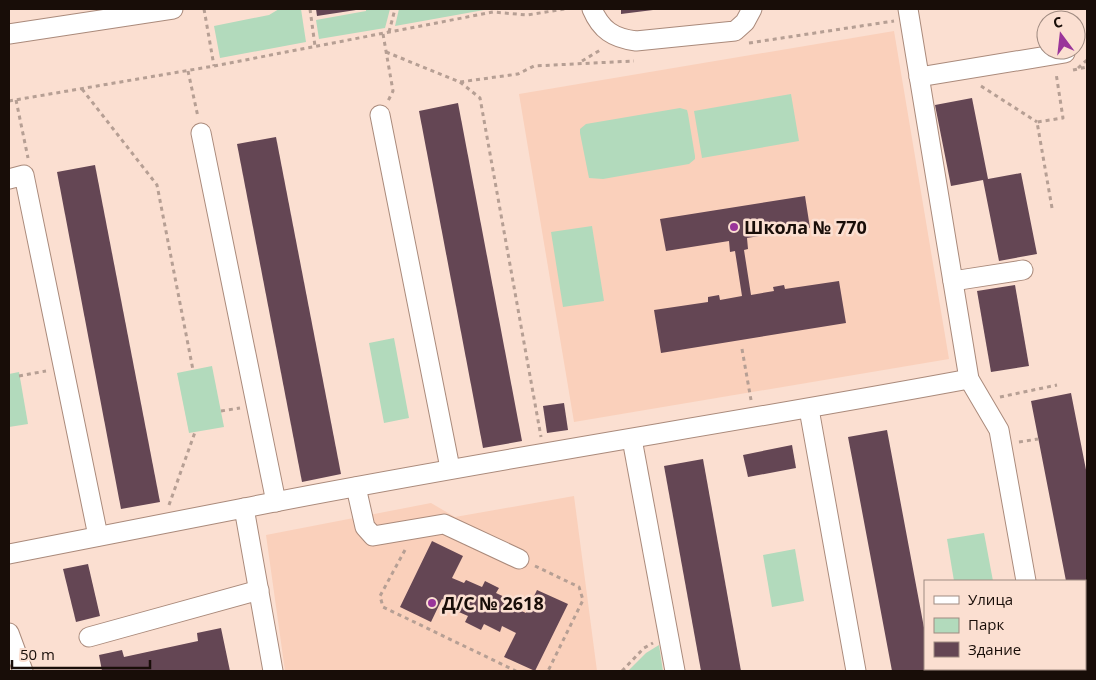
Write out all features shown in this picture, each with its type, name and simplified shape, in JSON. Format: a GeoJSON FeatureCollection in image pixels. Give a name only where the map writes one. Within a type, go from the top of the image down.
{"type":"FeatureCollection","features":[{"type":"Feature","properties":{"kind":"lane"},"geometry":{"type":"LineString","coordinates":[[9,34],[173,9]]}},
{"type":"Feature","properties":{"kind":"lane"},"geometry":{"type":"LineString","coordinates":[[592,9],[606,31],[620,39],[636,41],[735,31],[745,22],[752,9]]}},
{"type":"Feature","properties":{"kind":"lane"},"geometry":{"type":"LineString","coordinates":[[908,9],[969,379],[999,430],[1026,580]]}},
{"type":"Feature","properties":{"kind":"lane"},"geometry":{"type":"LineString","coordinates":[[919,77],[1036,58]]}},
{"type":"Feature","properties":{"kind":"lane"},"geometry":{"type":"LineString","coordinates":[[380,115],[450,468]]}},
{"type":"Feature","properties":{"kind":"lane"},"geometry":{"type":"LineString","coordinates":[[201,133],[276,502]]}},
{"type":"Feature","properties":{"kind":"lane"},"geometry":{"type":"LineString","coordinates":[[9,178],[24,175],[98,536]]}},
{"type":"Feature","properties":{"kind":"lane"},"geometry":{"type":"LineString","coordinates":[[953,281],[1022,270]]}},
{"type":"Feature","properties":{"kind":"lane"},"geometry":{"type":"LineString","coordinates":[[9,554],[163,522],[450,468],[809,409],[969,379]]}},
{"type":"Feature","properties":{"kind":"lane"},"geometry":{"type":"LineString","coordinates":[[809,409],[856,671]]}},
{"type":"Feature","properties":{"kind":"lane"},"geometry":{"type":"LineString","coordinates":[[632,439],[675,671]]}},
{"type":"Feature","properties":{"kind":"lane"},"geometry":{"type":"LineString","coordinates":[[356,487],[368,532],[380,536],[444,524],[519,559]]}},
{"type":"Feature","properties":{"kind":"lane"},"geometry":{"type":"LineString","coordinates":[[244,508],[273,671]]}},
{"type":"Feature","properties":{"kind":"lane"},"geometry":{"type":"LineString","coordinates":[[89,637],[260,590]]}},
{"type":"Feature","properties":{"kind":"lane"},"geometry":{"type":"LineString","coordinates":[[9,633],[23,671]]}},
{"type":"Feature","properties":{"kind":"path"},"geometry":{"type":"LineString","coordinates":[[204,9],[214,66]]}},
{"type":"Feature","properties":{"kind":"path"},"geometry":{"type":"LineString","coordinates":[[310,9],[315,46]]}},
{"type":"Feature","properties":{"kind":"path"},"geometry":{"type":"LineString","coordinates":[[389,32],[395,9]]}},
{"type":"Feature","properties":{"kind":"path"},"geometry":{"type":"LineString","coordinates":[[9,101],[188,71],[493,12],[528,15],[565,9]]}},
{"type":"Feature","properties":{"kind":"path"},"geometry":{"type":"LineString","coordinates":[[380,115],[393,91],[382,34]]}},
{"type":"Feature","properties":{"kind":"path"},"geometry":{"type":"LineString","coordinates":[[386,52],[460,82],[480,98],[542,442]]}},
{"type":"Feature","properties":{"kind":"path"},"geometry":{"type":"LineString","coordinates":[[1076,69],[1087,60]]}},
{"type":"Feature","properties":{"kind":"path"},"geometry":{"type":"LineString","coordinates":[[460,82],[518,74],[534,66],[581,62]]}},
{"type":"Feature","properties":{"kind":"path"},"geometry":{"type":"LineString","coordinates":[[188,71],[201,133]]}},
{"type":"Feature","properties":{"kind":"path"},"geometry":{"type":"LineString","coordinates":[[981,86],[1037,122],[1063,118],[1055,73]]}},
{"type":"Feature","properties":{"kind":"path"},"geometry":{"type":"LineString","coordinates":[[82,89],[157,185],[193,370]]}},
{"type":"Feature","properties":{"kind":"path"},"geometry":{"type":"LineString","coordinates":[[1037,122],[1052,208]]}},
{"type":"Feature","properties":{"kind":"path"},"geometry":{"type":"LineString","coordinates":[[742,349],[752,405]]}},
{"type":"Feature","properties":{"kind":"path"},"geometry":{"type":"LineString","coordinates":[[20,376],[64,367]]}},
{"type":"Feature","properties":{"kind":"path"},"geometry":{"type":"LineString","coordinates":[[983,403],[989,399],[1057,385]]}},
{"type":"Feature","properties":{"kind":"path"},"geometry":{"type":"LineString","coordinates":[[163,522],[195,432]]}},
{"type":"Feature","properties":{"kind":"path"},"geometry":{"type":"LineString","coordinates":[[415,530],[380,596],[383,607],[516,671]]}},
{"type":"Feature","properties":{"kind":"path"},"geometry":{"type":"LineString","coordinates":[[519,559],[579,587],[583,593],[584,600],[548,671]]}},
{"type":"Feature","properties":{"kind":"path"},"geometry":{"type":"LineString","coordinates":[[622,671],[644,648]]}},
{"type":"Feature","properties":{"kind":"shaded area","name":"Школа № 770"},"geometry":{"type":"Polygon","coordinates":[[[894,31],[949,359],[574,422],[519,94],[894,31]]]}},
{"type":"Feature","properties":{"kind":"shaded area","name":"Д/C № 2618"},"geometry":{"type":"Polygon","coordinates":[[[574,496],[597,671],[285,671],[266,535],[431,503],[455,517],[574,496]]]}},
{"type":"Feature","properties":{"kind":"green space"},"geometry":{"type":"Polygon","coordinates":[[[279,9],[301,9],[306,42],[220,58],[214,26],[269,15],[279,9]]]}},
{"type":"Feature","properties":{"kind":"green space"},"geometry":{"type":"Polygon","coordinates":[[[366,9],[390,9],[385,28],[319,39],[316,20],[366,11],[366,9]]]}},
{"type":"Feature","properties":{"kind":"green space"},"geometry":{"type":"Polygon","coordinates":[[[399,9],[482,9],[484,10],[395,26],[399,9]]]}},
{"type":"Feature","properties":{"kind":"green space"},"geometry":{"type":"Polygon","coordinates":[[[791,94],[799,141],[702,158],[694,111],[791,94]]]}},
{"type":"Feature","properties":{"kind":"green space"},"geometry":{"type":"Polygon","coordinates":[[[680,108],[687,110],[695,156],[695,159],[689,164],[603,179],[589,178],[580,133],[580,129],[586,124],[680,108]]]}},
{"type":"Feature","properties":{"kind":"green space"},"geometry":{"type":"Polygon","coordinates":[[[592,226],[604,301],[563,307],[551,232],[592,226]]]}},
{"type":"Feature","properties":{"kind":"green space"},"geometry":{"type":"Polygon","coordinates":[[[394,338],[409,418],[384,423],[369,343],[394,338]]]}},
{"type":"Feature","properties":{"kind":"green space"},"geometry":{"type":"Polygon","coordinates":[[[212,366],[224,427],[189,433],[177,373],[212,366]]]}},
{"type":"Feature","properties":{"kind":"green space"},"geometry":{"type":"Polygon","coordinates":[[[19,372],[28,424],[9,427],[9,374],[19,372]]]}},
{"type":"Feature","properties":{"kind":"green space"},"geometry":{"type":"Polygon","coordinates":[[[984,533],[993,580],[954,580],[947,539],[984,533]]]}},
{"type":"Feature","properties":{"kind":"green space"},"geometry":{"type":"Polygon","coordinates":[[[795,549],[804,601],[772,607],[763,555],[795,549]]]}},
{"type":"Feature","properties":{"kind":"green space"},"geometry":{"type":"Polygon","coordinates":[[[659,645],[663,671],[628,671],[646,653],[659,645]]]}},
{"type":"Feature","properties":{"kind":"building"},"geometry":{"type":"Polygon","coordinates":[[[316,9],[356,9],[356,10],[317,16],[316,9]]]}},
{"type":"Feature","properties":{"kind":"building"},"geometry":{"type":"Polygon","coordinates":[[[621,9],[653,9],[653,10],[621,14],[621,9]]]}},
{"type":"Feature","properties":{"kind":"building"},"geometry":{"type":"Polygon","coordinates":[[[972,98],[988,179],[1021,173],[1037,254],[999,261],[983,180],[951,186],[935,105],[972,98]]]}},
{"type":"Feature","properties":{"kind":"building"},"geometry":{"type":"Polygon","coordinates":[[[458,103],[522,441],[483,448],[419,111],[458,103]]]}},
{"type":"Feature","properties":{"kind":"building"},"geometry":{"type":"Polygon","coordinates":[[[276,137],[341,474],[302,482],[237,144],[276,137]]]}},
{"type":"Feature","properties":{"kind":"building"},"geometry":{"type":"Polygon","coordinates":[[[95,165],[160,502],[121,509],[57,172],[95,165]]]}},
{"type":"Feature","properties":{"kind":"building"},"geometry":{"type":"Polygon","coordinates":[[[805,196],[810,228],[747,238],[748,249],[744,250],[751,295],[774,291],[773,287],[784,285],[785,289],[839,281],[846,323],[661,353],[654,310],[708,302],[708,297],[719,295],[720,300],[742,296],[735,251],[730,252],[729,241],[666,251],[660,219],[805,196]]]}},
{"type":"Feature","properties":{"kind":"building"},"geometry":{"type":"Polygon","coordinates":[[[1015,285],[1029,366],[991,372],[977,291],[1015,285]]]}},
{"type":"Feature","properties":{"kind":"building"},"geometry":{"type":"Polygon","coordinates":[[[1071,393],[1087,475],[1087,671],[1082,670],[1086,670],[1086,580],[1066,580],[1031,401],[1071,393]]]}},
{"type":"Feature","properties":{"kind":"building"},"geometry":{"type":"Polygon","coordinates":[[[564,403],[568,430],[547,433],[543,406],[564,403]]]}},
{"type":"Feature","properties":{"kind":"building"},"geometry":{"type":"Polygon","coordinates":[[[887,430],[924,628],[924,670],[932,671],[892,671],[848,437],[887,430]]]}},
{"type":"Feature","properties":{"kind":"building"},"geometry":{"type":"Polygon","coordinates":[[[792,445],[796,468],[748,477],[743,455],[792,445]]]}},
{"type":"Feature","properties":{"kind":"building"},"geometry":{"type":"Polygon","coordinates":[[[703,459],[741,671],[701,671],[664,466],[703,459]]]}},
{"type":"Feature","properties":{"kind":"building"},"geometry":{"type":"Polygon","coordinates":[[[432,541],[463,556],[452,578],[464,583],[466,580],[482,587],[485,581],[499,588],[496,593],[513,601],[510,606],[526,613],[537,590],[568,604],[535,671],[504,657],[516,633],[502,626],[500,632],[484,624],[481,630],[465,622],[468,616],[452,609],[454,605],[442,599],[431,622],[400,607],[432,541]]]}},
{"type":"Feature","properties":{"kind":"building"},"geometry":{"type":"Polygon","coordinates":[[[88,564],[100,616],[76,622],[63,569],[88,564]]]}},
{"type":"Feature","properties":{"kind":"building"},"geometry":{"type":"Polygon","coordinates":[[[221,628],[230,671],[102,671],[99,655],[122,650],[124,657],[198,641],[197,633],[221,628]]]}},
{"type":"Feature","properties":{"kind":"place","name":"Школа № 770"},"geometry":{"type":"Point","coordinates":[734,227]}},
{"type":"Feature","properties":{"kind":"place","name":"Д/C № 2618"},"geometry":{"type":"Point","coordinates":[432,603]}}]}
